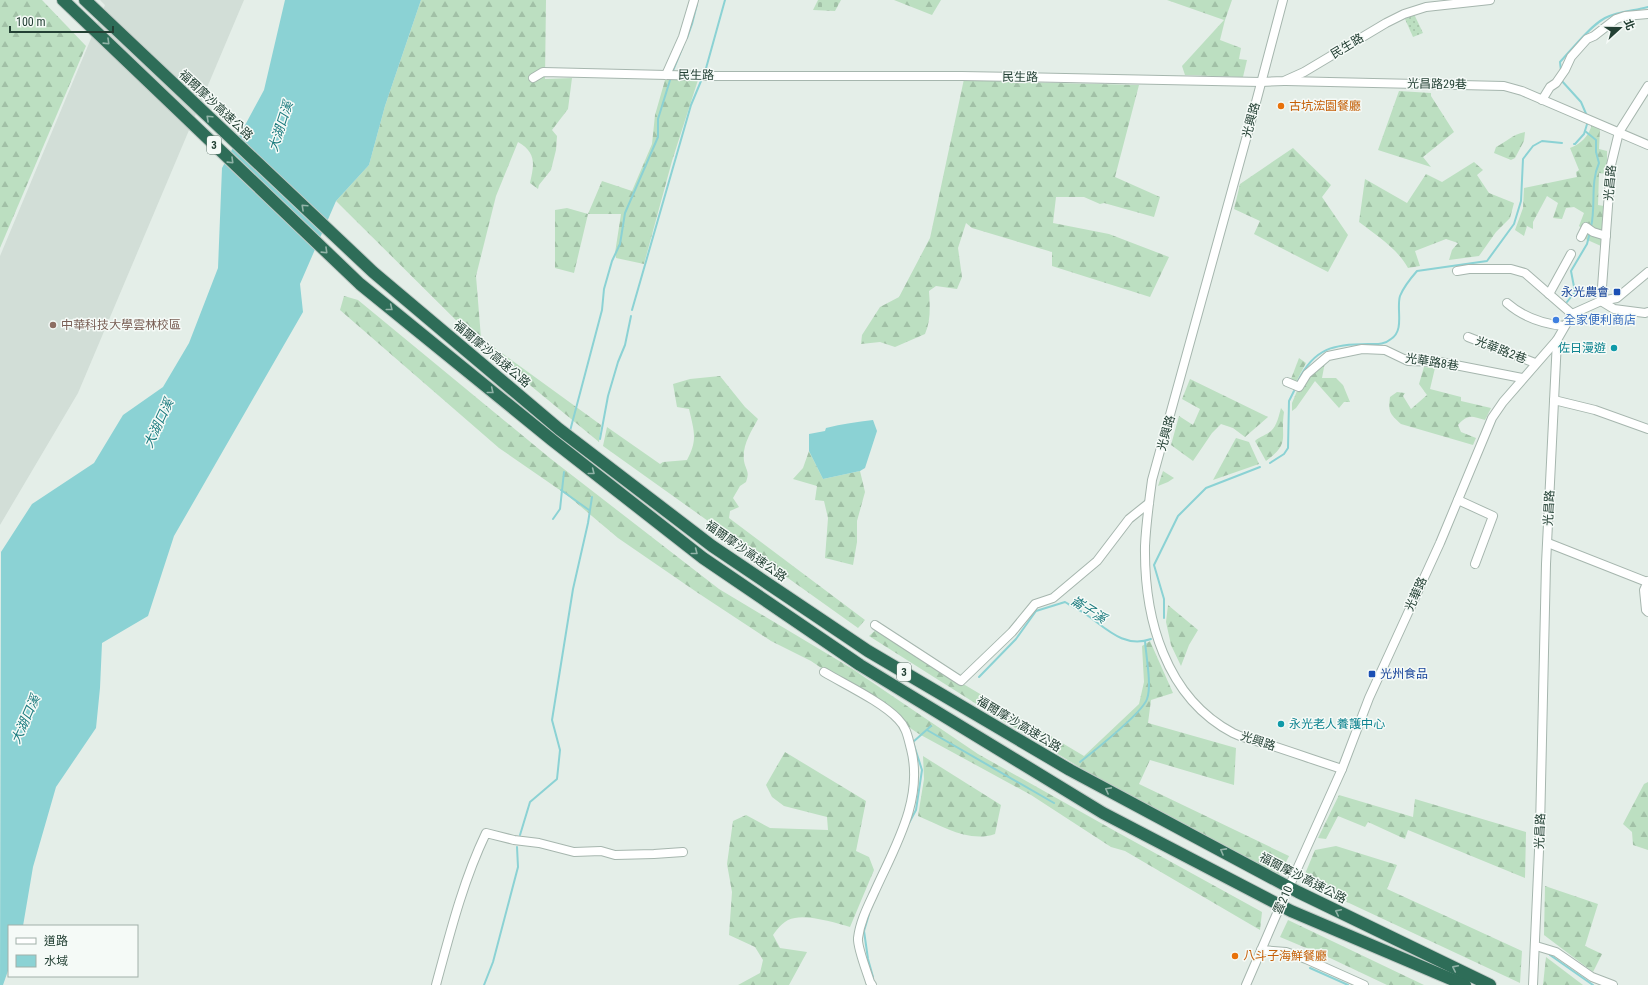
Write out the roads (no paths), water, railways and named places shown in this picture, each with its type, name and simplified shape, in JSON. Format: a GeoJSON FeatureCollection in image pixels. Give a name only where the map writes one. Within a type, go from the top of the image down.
{"type":"FeatureCollection","features":[{"type":"Feature","properties":{"kind":"highway","name":"福爾摩沙高速公路"},"geometry":{"type":"LineString","coordinates":[[85,0],[373,272],[559,429],[712,546],[868,651],[1070,770],[1298,892],[1490,985]]}},
{"type":"Feature","properties":{"kind":"highway","name":"3"},"geometry":{"type":"LineString","coordinates":[[66,3],[360,284],[552,440],[704,558],[860,665],[1110,817],[1291,911],[1465,985]]}},
{"type":"Feature","properties":{"kind":"street"},"geometry":{"type":"LineString","coordinates":[[666,75],[683,37],[694,0]]}},
{"type":"Feature","properties":{"kind":"street","name":"光興路"},"geometry":{"type":"LineString","coordinates":[[1283,0],[1152,480],[1145,546],[1146,582],[1154,630],[1167,665],[1178,684],[1206,716],[1234,733],[1342,769]]}},
{"type":"Feature","properties":{"kind":"street","name":"民生路"},"geometry":{"type":"LineString","coordinates":[[533,78],[543,72],[666,75],[962,76],[1261,82],[1284,81],[1304,72],[1386,23],[1404,14],[1426,7],[1490,0]]}},
{"type":"Feature","properties":{"kind":"street"},"geometry":{"type":"LineString","coordinates":[[1542,100],[1550,87],[1556,83],[1565,70],[1571,57],[1587,39],[1594,36],[1606,26],[1625,16],[1648,14]]}},
{"type":"Feature","properties":{"kind":"street","name":"光昌路29巷"},"geometry":{"type":"LineString","coordinates":[[1284,81],[1504,86],[1522,91],[1618,132]]}},
{"type":"Feature","properties":{"kind":"street","name":"光昌路"},"geometry":{"type":"LineString","coordinates":[[1601,301],[1611,165],[1618,132],[1648,86]]}},
{"type":"Feature","properties":{"kind":"street"},"geometry":{"type":"LineString","coordinates":[[1618,132],[1648,145]]}},
{"type":"Feature","properties":{"kind":"street"},"geometry":{"type":"LineString","coordinates":[[1581,237],[1586,227],[1593,232],[1606,236]]}},
{"type":"Feature","properties":{"kind":"street"},"geometry":{"type":"LineString","coordinates":[[1549,294],[1571,254]]}},
{"type":"Feature","properties":{"kind":"street"},"geometry":{"type":"LineString","coordinates":[[1457,271],[1469,269],[1511,269],[1525,273],[1572,314],[1601,301],[1617,298],[1647,274]]}},
{"type":"Feature","properties":{"kind":"street"},"geometry":{"type":"LineString","coordinates":[[1601,301],[1614,309],[1645,313],[1648,312]]}},
{"type":"Feature","properties":{"kind":"street"},"geometry":{"type":"LineString","coordinates":[[1507,303],[1520,313],[1550,325],[1564,326]]}},
{"type":"Feature","properties":{"kind":"street","name":"光昌路"},"geometry":{"type":"LineString","coordinates":[[1533,985],[1536,946],[1548,543],[1557,340],[1572,314]]}},
{"type":"Feature","properties":{"kind":"street","name":"光華路2巷"},"geometry":{"type":"LineString","coordinates":[[1468,337],[1535,363]]}},
{"type":"Feature","properties":{"kind":"street","name":"光華路"},"geometry":{"type":"LineString","coordinates":[[1299,863],[1342,769],[1369,698],[1458,500],[1492,418],[1502,402],[1522,378],[1557,340]]}},
{"type":"Feature","properties":{"kind":"street","name":"光華路8巷"},"geometry":{"type":"LineString","coordinates":[[1286,382],[1300,387],[1307,374],[1328,356],[1362,349],[1385,350],[1408,360],[1440,362],[1522,378]]}},
{"type":"Feature","properties":{"kind":"street"},"geometry":{"type":"LineString","coordinates":[[1554,400],[1595,410],[1648,430]]}},
{"type":"Feature","properties":{"kind":"street"},"geometry":{"type":"LineString","coordinates":[[1458,500],[1493,516],[1475,564]]}},
{"type":"Feature","properties":{"kind":"street"},"geometry":{"type":"LineString","coordinates":[[875,625],[961,681],[1012,632],[1035,604],[1053,598],[1097,561],[1129,519],[1149,503]]}},
{"type":"Feature","properties":{"kind":"street"},"geometry":{"type":"LineString","coordinates":[[1548,543],[1648,581],[1644,590],[1646,610],[1648,612]]}},
{"type":"Feature","properties":{"kind":"street"},"geometry":{"type":"LineString","coordinates":[[824,672],[886,709],[898,719],[907,730],[915,764],[914,787],[911,805],[906,820],[861,920],[857,940],[871,983]]}},
{"type":"Feature","properties":{"kind":"street"},"geometry":{"type":"LineString","coordinates":[[436,985],[458,906],[476,854],[486,833],[514,840],[539,842],[574,852],[601,851],[616,855],[623,855],[683,852]]}},
{"type":"Feature","properties":{"kind":"street","name":"雲210"},"geometry":{"type":"LineString","coordinates":[[1246,985],[1299,863]]}},
{"type":"Feature","properties":{"kind":"street"},"geometry":{"type":"LineString","coordinates":[[1536,946],[1556,952],[1592,977],[1613,985]]}},
{"type":"Feature","properties":{"kind":"street"},"geometry":{"type":"LineString","coordinates":[[1261,950],[1286,952],[1364,985]]}},
{"type":"Feature","properties":{"kind":"water","name":"大湖口溪"},"geometry":{"type":"Polygon","coordinates":[[[285,0],[421,0],[385,106],[369,165],[336,201],[300,284],[303,312],[174,536],[148,616],[102,643],[96,728],[56,787],[33,867],[23,925],[8,925],[8,971],[3,985],[0,985],[1,552],[32,504],[94,463],[123,415],[163,387],[189,343],[218,268],[222,168],[264,90],[285,0]]]}},
{"type":"Feature","properties":{"kind":"water"},"geometry":{"type":"Polygon","coordinates":[[[873,420],[877,431],[865,468],[860,471],[823,479],[809,451],[809,434],[825,431],[826,428],[873,420]]]}},
{"type":"Feature","properties":{"kind":"waterway"},"geometry":{"type":"LineString","coordinates":[[705,72],[725,0]]}},
{"type":"Feature","properties":{"kind":"waterway"},"geometry":{"type":"LineString","coordinates":[[687,38],[697,4]]}},
{"type":"Feature","properties":{"kind":"waterway"},"geometry":{"type":"LineString","coordinates":[[1561,71],[1560,62],[1593,26],[1605,18],[1616,14],[1648,7]]}},
{"type":"Feature","properties":{"kind":"waterway"},"geometry":{"type":"LineString","coordinates":[[672,73],[683,46]]}},
{"type":"Feature","properties":{"kind":"waterway"},"geometry":{"type":"LineString","coordinates":[[570,431],[602,310],[604,289],[612,261],[620,244],[625,213],[658,137],[658,119],[671,77]]}},
{"type":"Feature","properties":{"kind":"waterway"},"geometry":{"type":"LineString","coordinates":[[1561,80],[1581,102],[1587,116]]}},
{"type":"Feature","properties":{"kind":"waterway"},"geometry":{"type":"LineString","coordinates":[[632,310],[691,105],[701,81]]}},
{"type":"Feature","properties":{"kind":"waterway"},"geometry":{"type":"LineString","coordinates":[[1574,144],[1584,134],[1588,121]]}},
{"type":"Feature","properties":{"kind":"waterway"},"geometry":{"type":"LineString","coordinates":[[1585,131],[1596,140],[1596,152],[1599,163],[1595,178],[1591,227]]}},
{"type":"Feature","properties":{"kind":"waterway"},"geometry":{"type":"LineString","coordinates":[[1298,381],[1311,361],[1326,350],[1345,345],[1383,343],[1395,335],[1399,325],[1400,296],[1405,286],[1417,271],[1487,261],[1514,224],[1521,201],[1523,159],[1533,146],[1542,141],[1562,143]]}},
{"type":"Feature","properties":{"kind":"waterway"},"geometry":{"type":"LineString","coordinates":[[1567,302],[1575,292],[1571,271],[1587,244],[1590,232]]}},
{"type":"Feature","properties":{"kind":"waterway"},"geometry":{"type":"LineString","coordinates":[[600,439],[608,396],[618,362],[625,345],[631,316]]}},
{"type":"Feature","properties":{"kind":"waterway"},"geometry":{"type":"LineString","coordinates":[[1270,463],[1284,454],[1288,448],[1289,401],[1294,391]]}},
{"type":"Feature","properties":{"kind":"waterway"},"geometry":{"type":"LineString","coordinates":[[1164,618],[1164,599],[1154,565],[1178,516],[1206,488],[1260,467]]}},
{"type":"Feature","properties":{"kind":"waterway"},"geometry":{"type":"LineString","coordinates":[[553,519],[560,509],[564,472]]}},
{"type":"Feature","properties":{"kind":"waterway"},"geometry":{"type":"LineString","coordinates":[[561,490],[589,510]]}},
{"type":"Feature","properties":{"kind":"waterway"},"geometry":{"type":"LineString","coordinates":[[520,835],[530,802],[557,779],[560,750],[552,720],[573,589],[588,523],[592,497]]}},
{"type":"Feature","properties":{"kind":"waterway","name":"崙子溪"},"geometry":{"type":"LineString","coordinates":[[979,677],[1016,639],[1036,611],[1065,602],[1123,639],[1132,641],[1151,639]]}},
{"type":"Feature","properties":{"kind":"waterway","name":"崙子溪"},"geometry":{"type":"LineString","coordinates":[[1080,762],[1127,722],[1147,699],[1149,679],[1145,641]]}},
{"type":"Feature","properties":{"kind":"waterway"},"geometry":{"type":"LineString","coordinates":[[909,823],[916,810],[922,770],[913,742],[931,726]]}},
{"type":"Feature","properties":{"kind":"waterway","name":"崙子溪"},"geometry":{"type":"LineString","coordinates":[[927,730],[1054,803]]}},
{"type":"Feature","properties":{"kind":"waterway"},"geometry":{"type":"LineString","coordinates":[[484,985],[493,962],[518,867],[517,847]]}},
{"type":"Feature","properties":{"kind":"waterway"},"geometry":{"type":"LineString","coordinates":[[869,914],[864,931],[868,959],[873,977]]}},
{"type":"Feature","properties":{"kind":"waterway"},"geometry":{"type":"LineString","coordinates":[[1550,955],[1593,985]]}},
{"type":"Feature","properties":{"kind":"waterway"},"geometry":{"type":"LineString","coordinates":[[1310,968],[1348,985]]}},
{"type":"Feature","properties":{"kind":"place","name":"古坑浤園餐廳"},"geometry":{"type":"Point","coordinates":[1281,106]}},
{"type":"Feature","properties":{"kind":"place","name":"永光農會"},"geometry":{"type":"Point","coordinates":[1617,292]}},
{"type":"Feature","properties":{"kind":"place","name":"全家便利商店"},"geometry":{"type":"Point","coordinates":[1556,320]}},
{"type":"Feature","properties":{"kind":"place","name":"中華科技大學雲林校區"},"geometry":{"type":"Point","coordinates":[53,325]}},
{"type":"Feature","properties":{"kind":"place","name":"佐日漫遊"},"geometry":{"type":"Point","coordinates":[1614,348]}},
{"type":"Feature","properties":{"kind":"place","name":"光州食品"},"geometry":{"type":"Point","coordinates":[1372,674]}},
{"type":"Feature","properties":{"kind":"place","name":"永光老人養護中心"},"geometry":{"type":"Point","coordinates":[1281,724]}},
{"type":"Feature","properties":{"kind":"place","name":"八斗子海鮮餐廳"},"geometry":{"type":"Point","coordinates":[1235,956]}}]}
